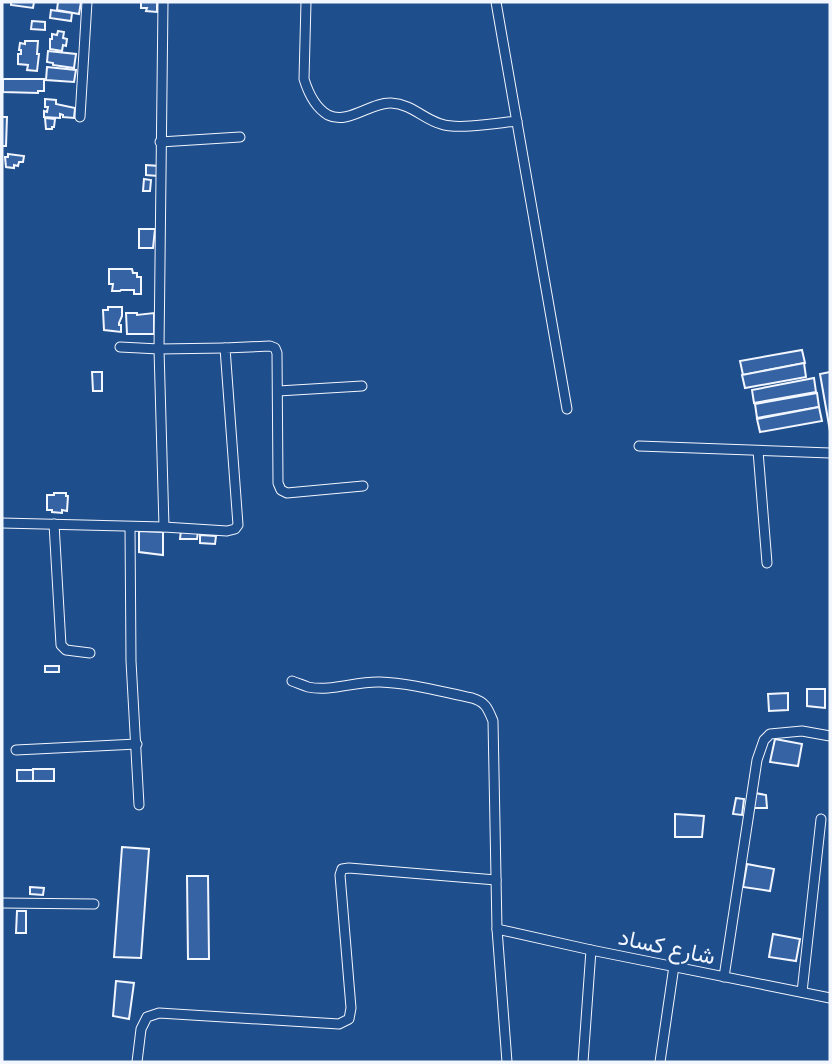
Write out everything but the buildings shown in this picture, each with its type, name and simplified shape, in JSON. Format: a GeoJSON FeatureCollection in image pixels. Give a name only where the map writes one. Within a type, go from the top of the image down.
{"type":"FeatureCollection","features":[{"type":"Feature","properties":{"kind":"street"},"geometry":{"type":"LineString","coordinates":[[80,117],[88,2]]}},
{"type":"Feature","properties":{"kind":"street"},"geometry":{"type":"LineString","coordinates":[[163,2],[159,349],[164,527]]}},
{"type":"Feature","properties":{"kind":"street"},"geometry":{"type":"LineString","coordinates":[[306,2],[304,79],[307,90],[320,109],[329,116],[348,116],[376,105],[390,103],[407,106],[443,125],[517,121]]}},
{"type":"Feature","properties":{"kind":"street"},"geometry":{"type":"LineString","coordinates":[[496,2],[567,409]]}},
{"type":"Feature","properties":{"kind":"street"},"geometry":{"type":"LineString","coordinates":[[160,142],[240,137]]}},
{"type":"Feature","properties":{"kind":"street"},"geometry":{"type":"LineString","coordinates":[[120,348],[275,348],[278,483],[281,490],[287,493],[363,486]]}},
{"type":"Feature","properties":{"kind":"street"},"geometry":{"type":"LineString","coordinates":[[2,523],[227,531],[235,529],[238,525],[225,348]]}},
{"type":"Feature","properties":{"kind":"street"},"geometry":{"type":"LineString","coordinates":[[278,391],[362,386]]}},
{"type":"Feature","properties":{"kind":"street"},"geometry":{"type":"LineString","coordinates":[[639,446],[830,453]]}},
{"type":"Feature","properties":{"kind":"street"},"geometry":{"type":"LineString","coordinates":[[758,451],[766,563]]}},
{"type":"Feature","properties":{"kind":"street"},"geometry":{"type":"LineString","coordinates":[[54,524],[61,645],[66,650],[90,653]]}},
{"type":"Feature","properties":{"kind":"street"},"geometry":{"type":"LineString","coordinates":[[130,527],[131,662],[139,805]]}},
{"type":"Feature","properties":{"kind":"street"},"geometry":{"type":"LineString","coordinates":[[292,681],[310,687],[382,682],[409,685],[480,700],[486,705],[493,721],[498,929],[507,1062]]}},
{"type":"Feature","properties":{"kind":"street"},"geometry":{"type":"LineString","coordinates":[[724,977],[757,760],[764,740],[770,734],[802,731],[830,736]]}},
{"type":"Feature","properties":{"kind":"street"},"geometry":{"type":"LineString","coordinates":[[16,750],[137,744]]}},
{"type":"Feature","properties":{"kind":"street"},"geometry":{"type":"LineString","coordinates":[[802,992],[821,819]]}},
{"type":"Feature","properties":{"kind":"street"},"geometry":{"type":"LineString","coordinates":[[137,1062],[141,1028],[147,1017],[159,1013],[339,1024],[349,1019],[351,1008],[340,875],[342,869],[496,880]]}},
{"type":"Feature","properties":{"kind":"street"},"geometry":{"type":"LineString","coordinates":[[2,903],[94,904]]}},
{"type":"Feature","properties":{"kind":"street","name":"شارع كساد"},"geometry":{"type":"LineString","coordinates":[[498,929],[830,998]]}},
{"type":"Feature","properties":{"kind":"street"},"geometry":{"type":"LineString","coordinates":[[583,1062],[592,950]]}},
{"type":"Feature","properties":{"kind":"street"},"geometry":{"type":"LineString","coordinates":[[660,1062],[674,966]]}}]}
